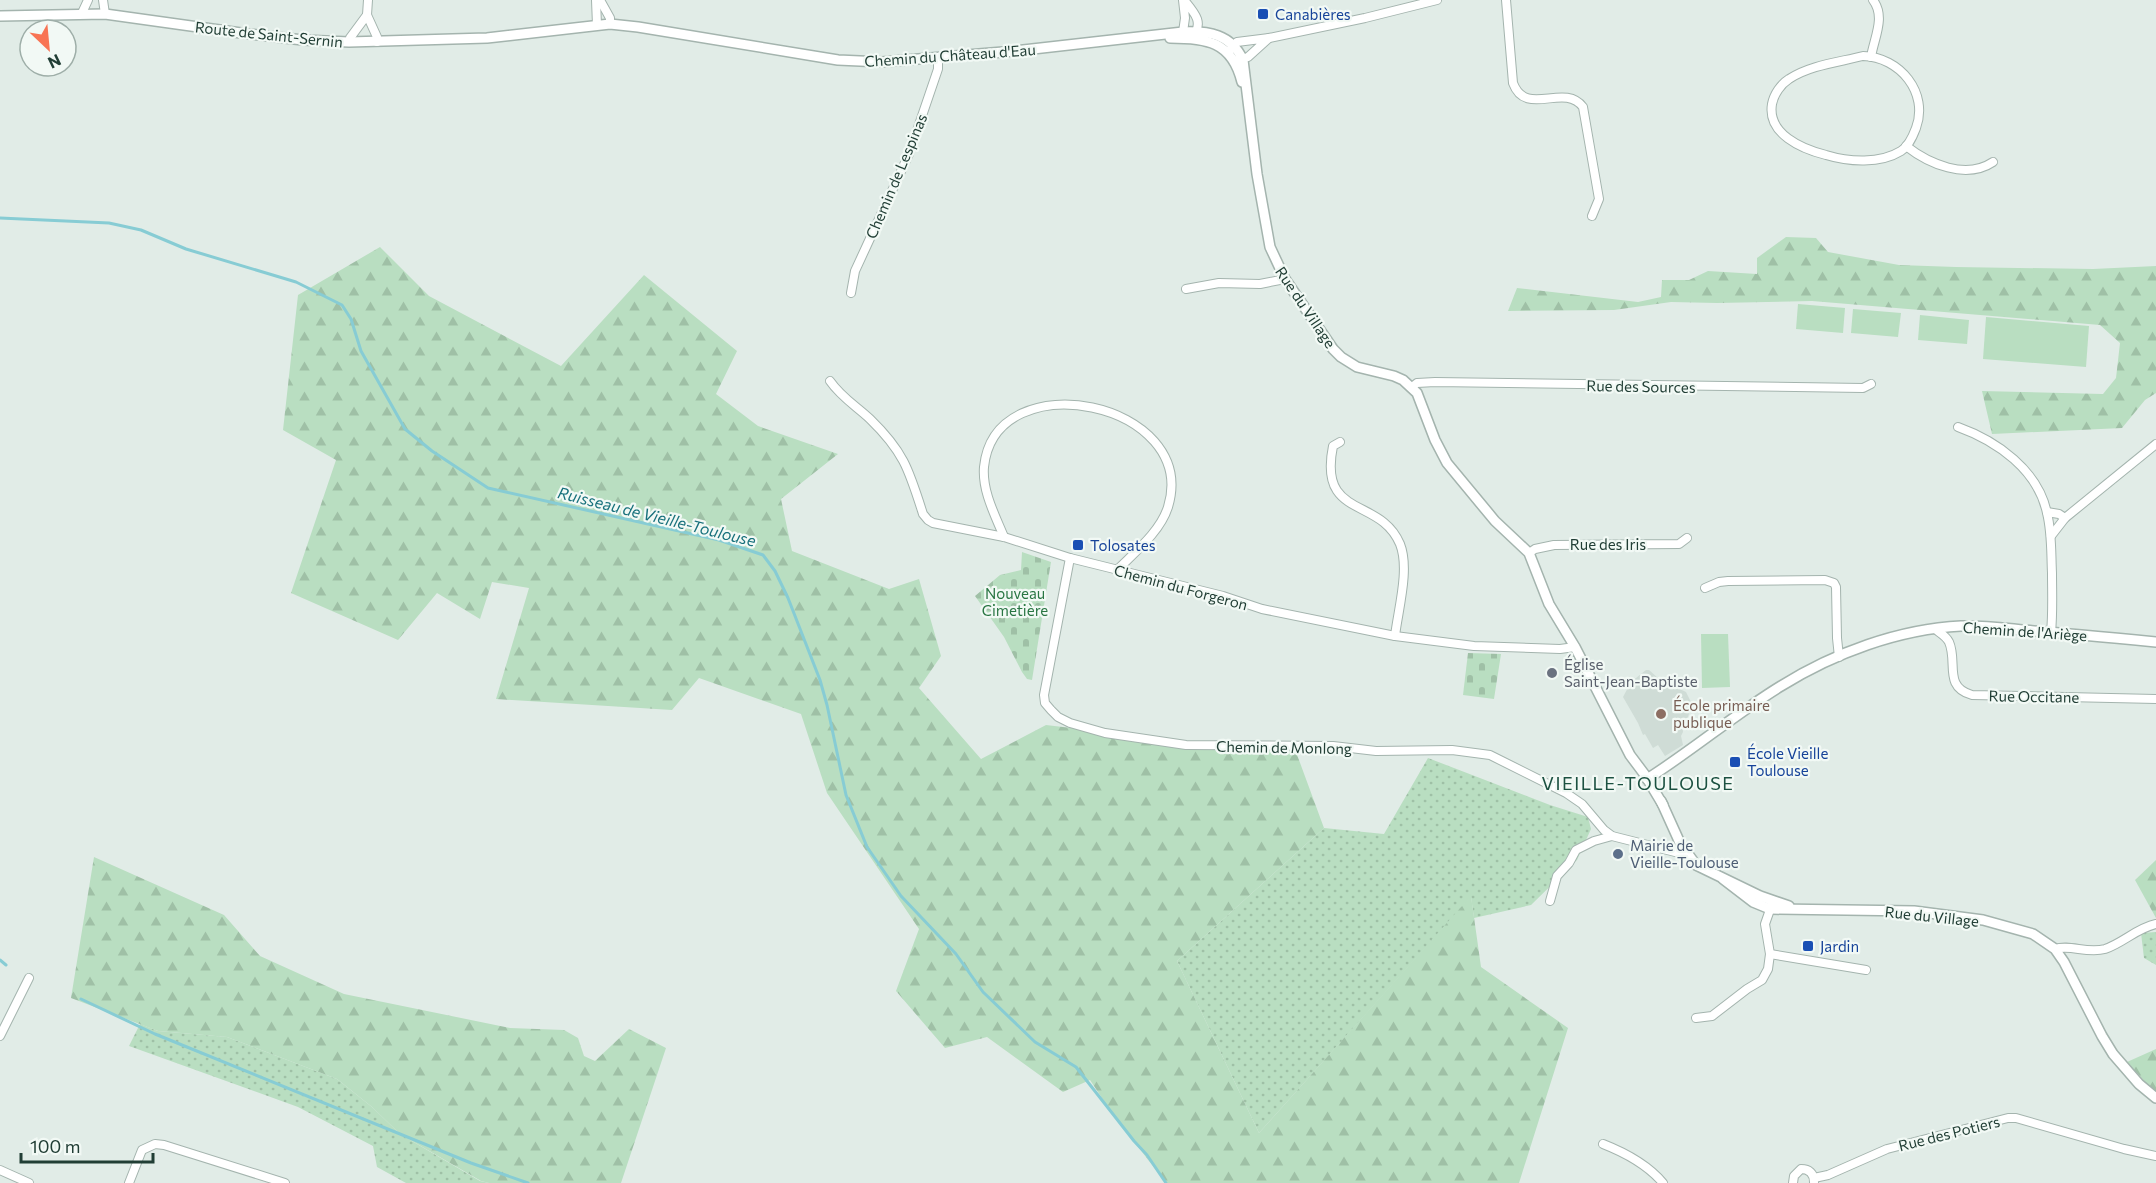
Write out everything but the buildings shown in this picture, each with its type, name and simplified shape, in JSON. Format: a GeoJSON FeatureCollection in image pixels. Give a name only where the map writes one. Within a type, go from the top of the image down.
{"type":"FeatureCollection","features":[{"type":"Feature","properties":{"kind":"street"},"geometry":{"type":"LineString","coordinates":[[82,13],[88,0]]}},
{"type":"Feature","properties":{"kind":"street"},"geometry":{"type":"LineString","coordinates":[[103,0],[105,14]]}},
{"type":"Feature","properties":{"kind":"street"},"geometry":{"type":"LineString","coordinates":[[368,0],[367,15],[377,42]]}},
{"type":"Feature","properties":{"kind":"street"},"geometry":{"type":"LineString","coordinates":[[598,0],[610,18],[610,24]]}},
{"type":"Feature","properties":{"kind":"street"},"geometry":{"type":"LineString","coordinates":[[597,25],[598,0]]}},
{"type":"Feature","properties":{"kind":"street"},"geometry":{"type":"LineString","coordinates":[[1184,0],[1197,20],[1190,34]]}},
{"type":"Feature","properties":{"kind":"street"},"geometry":{"type":"LineString","coordinates":[[1184,0],[1185,18],[1190,34]]}},
{"type":"Feature","properties":{"kind":"street"},"geometry":{"type":"LineString","coordinates":[[1235,55],[1243,41],[1269,38],[1437,0]]}},
{"type":"Feature","properties":{"kind":"street"},"geometry":{"type":"LineString","coordinates":[[1506,0],[1513,83],[1516,91],[1521,97],[1531,100],[1570,97],[1578,100],[1583,107],[1599,199],[1592,216]]}},
{"type":"Feature","properties":{"kind":"street"},"geometry":{"type":"LineString","coordinates":[[1871,57],[1879,24],[1876,4],[1873,0]]}},
{"type":"Feature","properties":{"kind":"street","name":"Route de Saint-Sernin"},"geometry":{"type":"LineString","coordinates":[[0,16],[105,14],[241,33],[303,40],[350,42],[487,38],[610,24]]}},
{"type":"Feature","properties":{"kind":"street"},"geometry":{"type":"LineString","coordinates":[[350,42],[350,38],[367,15]]}},
{"type":"Feature","properties":{"kind":"street","name":"Chemin du Château d'Eau"},"geometry":{"type":"LineString","coordinates":[[610,24],[838,60],[882,62],[938,58],[1190,34],[1210,41],[1235,55]]}},
{"type":"Feature","properties":{"kind":"street"},"geometry":{"type":"LineString","coordinates":[[1235,55],[1253,53],[1269,38]]}},
{"type":"Feature","properties":{"kind":"street","name":"Rue du Village"},"geometry":{"type":"LineString","coordinates":[[1235,55],[1248,107],[1266,228],[1274,257],[1285,279],[1333,349],[1341,357],[1357,367],[1394,376],[1412,387],[1421,401],[1435,440],[1447,463],[1495,521],[1531,552],[1549,604],[1575,647],[1625,745],[1644,765],[1674,833],[1696,865],[1772,905],[1803,909],[1914,911],[1983,920],[2020,929],[2055,949]]}},
{"type":"Feature","properties":{"kind":"street"},"geometry":{"type":"LineString","coordinates":[[1863,56],[1871,57],[1903,72],[1914,87],[1919,115],[1915,133],[1906,146],[1886,157],[1869,160],[1840,159],[1799,145],[1781,133],[1773,121],[1771,110],[1777,92],[1790,78],[1832,64],[1863,56]]}},
{"type":"Feature","properties":{"kind":"street","name":"Chemin de Lespinas"},"geometry":{"type":"LineString","coordinates":[[851,293],[855,272],[909,154],[938,69],[938,58]]}},
{"type":"Feature","properties":{"kind":"street"},"geometry":{"type":"LineString","coordinates":[[1906,146],[1930,162],[1951,168],[1972,170],[1985,167],[1993,162]]}},
{"type":"Feature","properties":{"kind":"street"},"geometry":{"type":"LineString","coordinates":[[1186,289],[1219,283],[1260,284],[1285,279]]}},
{"type":"Feature","properties":{"kind":"street","name":"Chemin du Forgeron"},"geometry":{"type":"LineString","coordinates":[[830,381],[839,394],[866,415],[898,449],[905,462],[923,514],[928,520],[943,526],[1004,537],[1070,558],[1223,596],[1262,609],[1395,636],[1474,646],[1549,649],[1575,647]]}},
{"type":"Feature","properties":{"kind":"street","name":"Rue des Sources"},"geometry":{"type":"LineString","coordinates":[[1412,387],[1417,383],[1435,382],[1863,388],[1871,384]]}},
{"type":"Feature","properties":{"kind":"street"},"geometry":{"type":"LineString","coordinates":[[1004,537],[985,487],[984,468],[987,452],[1001,428],[1026,412],[1051,405],[1079,405],[1107,411],[1144,431],[1162,452],[1171,475],[1167,509],[1152,534],[1117,570]]}},
{"type":"Feature","properties":{"kind":"street"},"geometry":{"type":"LineString","coordinates":[[1958,427],[1975,433],[2014,460],[2030,476],[2040,493],[2047,512],[2051,537],[2051,632]]}},
{"type":"Feature","properties":{"kind":"street"},"geometry":{"type":"LineString","coordinates":[[1340,442],[1333,446],[1330,473],[1333,485],[1348,503],[1384,522],[1399,543],[1403,555],[1404,568],[1395,636]]}},
{"type":"Feature","properties":{"kind":"street"},"geometry":{"type":"LineString","coordinates":[[2051,537],[2065,518],[2156,444]]}},
{"type":"Feature","properties":{"kind":"street"},"geometry":{"type":"LineString","coordinates":[[2047,512],[2059,514],[2065,518]]}},
{"type":"Feature","properties":{"kind":"street","name":"Rue des Iris"},"geometry":{"type":"LineString","coordinates":[[1531,552],[1554,545],[1678,544],[1687,538]]}},
{"type":"Feature","properties":{"kind":"street","name":"Chemin de Monlong"},"geometry":{"type":"LineString","coordinates":[[1070,558],[1044,695],[1045,703],[1058,717],[1105,733],[1186,745],[1333,746],[1384,751],[1452,750],[1490,755],[1566,793],[1587,809],[1612,836]]}},
{"type":"Feature","properties":{"kind":"street"},"geometry":{"type":"LineString","coordinates":[[1705,588],[1728,581],[1825,580],[1833,583],[1836,587],[1839,657]]}},
{"type":"Feature","properties":{"kind":"street"},"geometry":{"type":"LineString","coordinates":[[1950,644],[1960,626]]}},
{"type":"Feature","properties":{"kind":"street","name":"Chemin de l'Ariège"},"geometry":{"type":"LineString","coordinates":[[1649,778],[1781,686],[1839,657],[1876,642],[1960,626],[2156,642]]}},
{"type":"Feature","properties":{"kind":"street"},"geometry":{"type":"LineString","coordinates":[[1935,629],[1945,636],[1950,644]]}},
{"type":"Feature","properties":{"kind":"street","name":"Rue Occitane"},"geometry":{"type":"LineString","coordinates":[[1950,644],[1957,687],[1972,695],[2156,699]]}},
{"type":"Feature","properties":{"kind":"street"},"geometry":{"type":"LineString","coordinates":[[1550,901],[1557,876],[1569,863],[1576,850],[1594,841],[1612,836],[1687,855]]}},
{"type":"Feature","properties":{"kind":"street"},"geometry":{"type":"LineString","coordinates":[[1696,1018],[1712,1016],[1762,980],[1768,969],[1770,954],[1764,930],[1772,905]]}},
{"type":"Feature","properties":{"kind":"street"},"geometry":{"type":"LineString","coordinates":[[2156,924],[2107,948],[2080,951],[2063,947],[2055,949],[2113,1054],[2139,1084],[2156,1098]]}},
{"type":"Feature","properties":{"kind":"street"},"geometry":{"type":"LineString","coordinates":[[1770,954],[1866,970]]}},
{"type":"Feature","properties":{"kind":"street"},"geometry":{"type":"LineString","coordinates":[[0,1036],[29,978]]}},
{"type":"Feature","properties":{"kind":"street","name":"Rue des Potiers"},"geometry":{"type":"LineString","coordinates":[[1793,1183],[1794,1176],[1801,1169],[1809,1171],[1814,1181],[1887,1149],[2008,1118],[2016,1118],[2156,1156]]}},
{"type":"Feature","properties":{"kind":"street"},"geometry":{"type":"LineString","coordinates":[[129,1183],[142,1150],[155,1143],[285,1183]]}},
{"type":"Feature","properties":{"kind":"street"},"geometry":{"type":"LineString","coordinates":[[1602,1144],[1621,1151],[1647,1166],[1663,1183]]}},
{"type":"Feature","properties":{"kind":"street"},"geometry":{"type":"LineString","coordinates":[[0,1170],[28,1183]]}},
{"type":"Feature","properties":{"kind":"shaded area","name":"École primaire publique"},"geometry":{"type":"Polygon","coordinates":[[[1646,670],[1686,692],[1692,704],[1686,722],[1682,723],[1683,745],[1665,756],[1658,745],[1653,748],[1645,734],[1643,735],[1623,697],[1631,682],[1646,670]]]}},
{"type":"Feature","properties":{"kind":"green space"},"geometry":{"type":"Polygon","coordinates":[[[1786,237],[1816,238],[1828,252],[1899,265],[2093,269],[2156,266],[2156,393],[2145,400],[2122,428],[1992,434],[1982,391],[2103,394],[2116,378],[2120,343],[2100,325],[1812,301],[1671,302],[1614,310],[1508,311],[1517,288],[1638,302],[1661,297],[1662,280],[1689,280],[1708,271],[1757,274],[1757,258],[1786,237]]]}},
{"type":"Feature","properties":{"kind":"green space"},"geometry":{"type":"Polygon","coordinates":[[[380,247],[429,296],[561,366],[644,275],[737,351],[716,394],[758,426],[838,454],[781,499],[792,551],[889,589],[919,579],[941,656],[919,688],[981,759],[1046,725],[1190,742],[1292,741],[1324,828],[1177,961],[1259,1133],[1471,896],[1481,967],[1568,1028],[1519,1183],[1166,1183],[1112,1113],[1090,1080],[1063,1092],[987,1037],[945,1048],[896,991],[919,929],[827,793],[801,714],[699,678],[672,710],[496,699],[529,588],[492,582],[480,619],[437,593],[398,640],[291,593],[336,460],[283,430],[298,295],[380,247]]]}},
{"type":"Feature","properties":{"kind":"green space"},"geometry":{"type":"Polygon","coordinates":[[[1798,304],[1845,308],[1843,333],[1796,329],[1798,304]]]}},
{"type":"Feature","properties":{"kind":"green space"},"geometry":{"type":"Polygon","coordinates":[[[1853,309],[1901,313],[1898,337],[1851,333],[1853,309]]]}},
{"type":"Feature","properties":{"kind":"green space"},"geometry":{"type":"Polygon","coordinates":[[[1920,315],[1969,320],[1967,344],[1918,340],[1920,315]]]}},
{"type":"Feature","properties":{"kind":"green space"},"geometry":{"type":"Polygon","coordinates":[[[1986,317],[2089,326],[2086,367],[1983,359],[1986,317]]]}},
{"type":"Feature","properties":{"kind":"green space","name":"Nouveau Cimetière"},"geometry":{"type":"Polygon","coordinates":[[[1022,552],[1051,562],[1032,680],[1027,679],[1022,672],[1004,637],[975,596],[1000,575],[1021,570],[1022,552]]]}},
{"type":"Feature","properties":{"kind":"green space"},"geometry":{"type":"Polygon","coordinates":[[[1701,634],[1728,634],[1730,687],[1702,688],[1701,634]]]}},
{"type":"Feature","properties":{"kind":"green space"},"geometry":{"type":"Polygon","coordinates":[[[1468,653],[1501,654],[1494,699],[1463,695],[1468,653]]]}},
{"type":"Feature","properties":{"kind":"green space"},"geometry":{"type":"Polygon","coordinates":[[[1428,758],[1550,805],[1588,817],[1591,829],[1577,860],[1531,905],[1474,918],[1471,897],[1259,1133],[1177,961],[1324,828],[1384,834],[1428,758]]]}},
{"type":"Feature","properties":{"kind":"green space"},"geometry":{"type":"Polygon","coordinates":[[[94,857],[224,915],[260,956],[344,994],[510,1028],[564,1030],[578,1038],[584,1056],[595,1061],[629,1029],[666,1048],[621,1183],[489,1183],[481,1181],[400,1134],[372,1107],[337,1079],[227,1037],[158,1031],[71,998],[94,857]]]}},
{"type":"Feature","properties":{"kind":"green space"},"geometry":{"type":"Polygon","coordinates":[[[2156,860],[2156,918],[2135,880],[2156,860]]]}},
{"type":"Feature","properties":{"kind":"green space"},"geometry":{"type":"Polygon","coordinates":[[[2156,932],[2156,965],[2144,958],[2141,933],[2156,932]]]}},
{"type":"Feature","properties":{"kind":"green space"},"geometry":{"type":"Polygon","coordinates":[[[140,1024],[158,1031],[227,1037],[337,1079],[372,1107],[400,1134],[480,1181],[489,1183],[406,1183],[377,1167],[373,1146],[298,1107],[129,1046],[140,1024]]]}},
{"type":"Feature","properties":{"kind":"green space"},"geometry":{"type":"Polygon","coordinates":[[[2156,1049],[2156,1094],[2127,1062],[2156,1049]]]}},
{"type":"Feature","properties":{"kind":"waterway","name":"Ruisseau de Vieille-Toulouse"},"geometry":{"type":"LineString","coordinates":[[0,218],[109,223],[141,230],[186,249],[296,282],[342,305],[351,319],[361,351],[405,429],[432,451],[488,488],[719,540],[763,555],[775,571],[788,598],[820,680],[846,795],[867,847],[901,896],[956,954],[983,992],[1035,1042],[1076,1067],[1147,1155],[1166,1183]]}},
{"type":"Feature","properties":{"kind":"waterway"},"geometry":{"type":"LineString","coordinates":[[0,960],[6,965]]}},
{"type":"Feature","properties":{"kind":"waterway"},"geometry":{"type":"LineString","coordinates":[[81,999],[155,1034],[471,1163],[528,1183]]}},
{"type":"Feature","properties":{"kind":"place","name":"Canabières"},"geometry":{"type":"Point","coordinates":[1263,14]}},
{"type":"Feature","properties":{"kind":"place","name":"Tolosates"},"geometry":{"type":"Point","coordinates":[1078,545]}},
{"type":"Feature","properties":{"kind":"place","name":"Église Saint-Jean-Baptiste"},"geometry":{"type":"Point","coordinates":[1552,673]}},
{"type":"Feature","properties":{"kind":"place","name":"École primaire publique"},"geometry":{"type":"Point","coordinates":[1661,714]}},
{"type":"Feature","properties":{"kind":"place","name":"École Vieille Toulouse"},"geometry":{"type":"Point","coordinates":[1735,762]}},
{"type":"Feature","properties":{"kind":"place","name":"Mairie de Vieille-Toulouse"},"geometry":{"type":"Point","coordinates":[1618,854]}},
{"type":"Feature","properties":{"kind":"place","name":"Jardin"},"geometry":{"type":"Point","coordinates":[1808,946]}},
{"type":"Feature","properties":{"kind":"district","name":"VIEILLE-TOULOUSE"},"geometry":{"type":"Point","coordinates":[1638,783]}}]}
